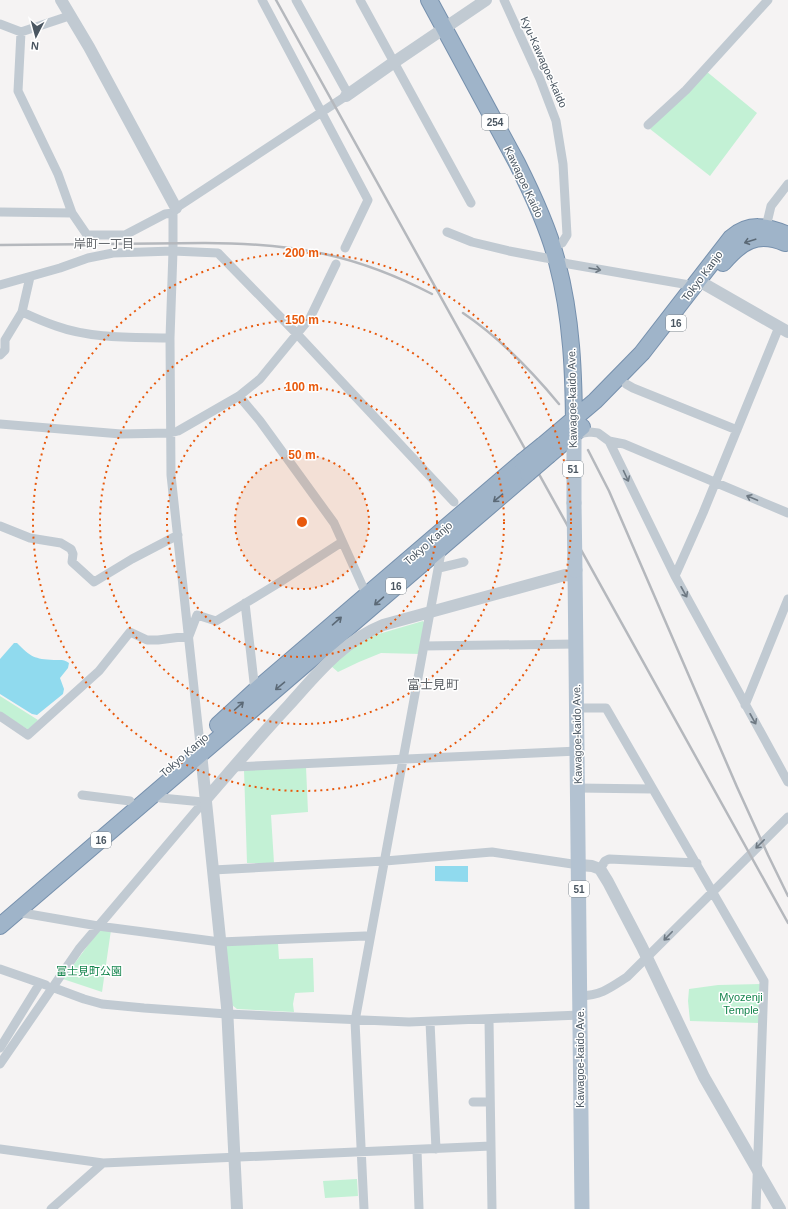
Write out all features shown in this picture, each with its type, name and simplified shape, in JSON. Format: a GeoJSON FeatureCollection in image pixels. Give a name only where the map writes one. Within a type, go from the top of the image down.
{"type":"FeatureCollection","features":[{"type":"Feature","properties":{"kind":"highway","name":"Kawagoe Kaido"},"geometry":{"type":"LineString","coordinates":[[429,0],[528,184],[555,254]]}},
{"type":"Feature","properties":{"kind":"highway","name":"Tokyo Kanjo"},"geometry":{"type":"LineString","coordinates":[[574,426],[599,412],[626,384],[664,338],[731,238],[745,228],[766,227],[788,235]]}},
{"type":"Feature","properties":{"kind":"highway","name":"Tokyo Kanjo"},"geometry":{"type":"LineString","coordinates":[[0,926],[153,795],[255,691],[367,596],[525,468],[574,426],[603,392],[642,353],[700,285],[732,252],[744,243],[763,238],[773,239],[788,244]]}},
{"type":"Feature","properties":{"kind":"highway","name":"Kawagoe-kaido Ave."},"geometry":{"type":"LineString","coordinates":[[555,254],[569,321],[574,380],[574,426]]}},
{"type":"Feature","properties":{"kind":"highway"},"geometry":{"type":"LineString","coordinates":[[574,380],[578,388],[583,392],[603,392]]}},
{"type":"Feature","properties":{"kind":"highway","name":"Tokyo Kanjo"},"geometry":{"type":"LineString","coordinates":[[0,912],[130,801],[200,748],[442,546],[525,468]]}},
{"type":"Feature","properties":{"kind":"main road","name":"Kawagoe-kaido Ave."},"geometry":{"type":"LineString","coordinates":[[574,426],[582,1209]]}},
{"type":"Feature","properties":{"kind":"street"},"geometry":{"type":"LineString","coordinates":[[61,0],[69,16],[89,47],[175,210],[170,338],[170,475],[189,636],[227,1014],[237,1209]]}},
{"type":"Feature","properties":{"kind":"street"},"geometry":{"type":"LineString","coordinates":[[262,0],[368,200],[345,248]]}},
{"type":"Feature","properties":{"kind":"street"},"geometry":{"type":"LineString","coordinates":[[296,0],[347,95]]}},
{"type":"Feature","properties":{"kind":"street"},"geometry":{"type":"LineString","coordinates":[[360,0],[471,202]]}},
{"type":"Feature","properties":{"kind":"street"},"geometry":{"type":"LineString","coordinates":[[21,32],[18,91],[58,174],[72,213],[87,235],[125,235],[175,210],[486,0]]}},
{"type":"Feature","properties":{"kind":"street","name":"Kyu-Kawagoe-kaido"},"geometry":{"type":"LineString","coordinates":[[504,0],[540,79],[556,121],[563,164],[567,235],[555,254]]}},
{"type":"Feature","properties":{"kind":"street"},"geometry":{"type":"LineString","coordinates":[[648,125],[686,90],[768,0]]}},
{"type":"Feature","properties":{"kind":"street"},"geometry":{"type":"LineString","coordinates":[[0,24],[21,32],[69,16]]}},
{"type":"Feature","properties":{"kind":"street"},"geometry":{"type":"LineString","coordinates":[[766,227],[771,206],[788,184]]}},
{"type":"Feature","properties":{"kind":"street"},"geometry":{"type":"LineString","coordinates":[[0,212],[72,213]]}},
{"type":"Feature","properties":{"kind":"street"},"geometry":{"type":"LineString","coordinates":[[447,232],[472,242],[508,251],[555,254],[568,264],[700,285],[784,330],[737,430],[675,576]]}},
{"type":"Feature","properties":{"kind":"street"},"geometry":{"type":"LineString","coordinates":[[0,285],[88,258],[113,253],[173,251],[218,253],[297,334],[454,502]]}},
{"type":"Feature","properties":{"kind":"street"},"geometry":{"type":"LineString","coordinates":[[0,424],[121,434],[170,433],[186,427],[239,396],[260,379],[310,318],[336,264]]}},
{"type":"Feature","properties":{"kind":"street"},"geometry":{"type":"LineString","coordinates":[[0,355],[5,350],[5,340],[22,312],[30,277]]}},
{"type":"Feature","properties":{"kind":"street"},"geometry":{"type":"LineString","coordinates":[[22,312],[56,327],[82,333],[114,337],[170,338]]}},
{"type":"Feature","properties":{"kind":"street"},"geometry":{"type":"LineString","coordinates":[[626,384],[737,430]]}},
{"type":"Feature","properties":{"kind":"street"},"geometry":{"type":"LineString","coordinates":[[239,396],[260,421],[334,523],[367,596]]}},
{"type":"Feature","properties":{"kind":"street"},"geometry":{"type":"LineString","coordinates":[[574,426],[590,432],[598,433],[609,441],[624,444],[788,513]]}},
{"type":"Feature","properties":{"kind":"street"},"geometry":{"type":"LineString","coordinates":[[609,441],[675,576],[788,782]]}},
{"type":"Feature","properties":{"kind":"street"},"geometry":{"type":"LineString","coordinates":[[0,526],[30,538],[61,543],[71,549],[73,554],[72,562],[75,566],[94,582],[178,535]]}},
{"type":"Feature","properties":{"kind":"street"},"geometry":{"type":"LineString","coordinates":[[189,636],[197,615],[216,621],[342,542]]}},
{"type":"Feature","properties":{"kind":"street"},"geometry":{"type":"LineString","coordinates":[[364,1209],[355,1021],[442,546]]}},
{"type":"Feature","properties":{"kind":"street"},"geometry":{"type":"LineString","coordinates":[[439,568],[464,562]]}},
{"type":"Feature","properties":{"kind":"street"},"geometry":{"type":"LineString","coordinates":[[0,1064],[66,967],[98,926],[205,800],[329,661],[366,632],[383,625],[575,573]]}},
{"type":"Feature","properties":{"kind":"street"},"geometry":{"type":"LineString","coordinates":[[745,705],[788,599]]}},
{"type":"Feature","properties":{"kind":"street"},"geometry":{"type":"LineString","coordinates":[[245,603],[255,691]]}},
{"type":"Feature","properties":{"kind":"street"},"geometry":{"type":"LineString","coordinates":[[0,716],[28,735],[99,672],[130,632],[147,640],[189,636]]}},
{"type":"Feature","properties":{"kind":"street"},"geometry":{"type":"LineString","coordinates":[[424,646],[576,644]]}},
{"type":"Feature","properties":{"kind":"street"},"geometry":{"type":"LineString","coordinates":[[577,708],[606,708],[764,984],[756,1209]]}},
{"type":"Feature","properties":{"kind":"street"},"geometry":{"type":"LineString","coordinates":[[234,767],[578,751]]}},
{"type":"Feature","properties":{"kind":"street"},"geometry":{"type":"LineString","coordinates":[[578,788],[652,789]]}},
{"type":"Feature","properties":{"kind":"street"},"geometry":{"type":"LineString","coordinates":[[82,795],[130,801]]}},
{"type":"Feature","properties":{"kind":"street"},"geometry":{"type":"LineString","coordinates":[[153,795],[161,798],[205,800]]}},
{"type":"Feature","properties":{"kind":"street"},"geometry":{"type":"LineString","coordinates":[[580,996],[594,995],[610,988],[628,977],[788,817]]}},
{"type":"Feature","properties":{"kind":"street"},"geometry":{"type":"LineString","coordinates":[[213,870],[385,861],[492,852],[592,866],[600,869],[614,892],[704,1076],[780,1209]]}},
{"type":"Feature","properties":{"kind":"street"},"geometry":{"type":"LineString","coordinates":[[600,869],[605,861],[609,859],[696,863]]}},
{"type":"Feature","properties":{"kind":"street"},"geometry":{"type":"LineString","coordinates":[[17,912],[98,926],[220,942],[370,937]]}},
{"type":"Feature","properties":{"kind":"street"},"geometry":{"type":"LineString","coordinates":[[0,969],[43,984],[0,1048]]}},
{"type":"Feature","properties":{"kind":"street"},"geometry":{"type":"LineString","coordinates":[[57,989],[102,1004],[227,1014],[355,1021],[430,1022],[580,1016]]}},
{"type":"Feature","properties":{"kind":"street"},"geometry":{"type":"LineString","coordinates":[[489,1020],[492,1209]]}},
{"type":"Feature","properties":{"kind":"street"},"geometry":{"type":"LineString","coordinates":[[430,1022],[436,1149]]}},
{"type":"Feature","properties":{"kind":"street"},"geometry":{"type":"LineString","coordinates":[[473,1102],[490,1102]]}},
{"type":"Feature","properties":{"kind":"street"},"geometry":{"type":"LineString","coordinates":[[0,1149],[103,1163],[491,1146]]}},
{"type":"Feature","properties":{"kind":"street"},"geometry":{"type":"LineString","coordinates":[[417,1150],[419,1209]]}},
{"type":"Feature","properties":{"kind":"street"},"geometry":{"type":"LineString","coordinates":[[51,1209],[103,1163]]}},
{"type":"Feature","properties":{"kind":"green space"},"geometry":{"type":"Polygon","coordinates":[[[706,71],[757,113],[710,176],[650,129],[706,71]]]}},
{"type":"Feature","properties":{"kind":"green space"},"geometry":{"type":"Polygon","coordinates":[[[423,621],[425,624],[420,654],[381,653],[338,672],[331,666],[365,638],[423,621]]]}},
{"type":"Feature","properties":{"kind":"green space"},"geometry":{"type":"Polygon","coordinates":[[[0,696],[38,720],[29,729],[27,729],[0,712],[0,696]]]}},
{"type":"Feature","properties":{"kind":"green space"},"geometry":{"type":"Polygon","coordinates":[[[306,767],[308,812],[271,815],[274,863],[247,863],[244,770],[306,767]]]}},
{"type":"Feature","properties":{"kind":"green space","name":"富士見町公園"},"geometry":{"type":"Polygon","coordinates":[[[100,929],[111,930],[102,992],[63,979],[100,929]]]}},
{"type":"Feature","properties":{"kind":"green space"},"geometry":{"type":"Polygon","coordinates":[[[278,943],[279,959],[313,958],[314,992],[295,993],[293,1004],[294,1012],[237,1009],[232,1005],[225,945],[278,943]]]}},
{"type":"Feature","properties":{"kind":"green space","name":"Myozenji Temple"},"geometry":{"type":"Polygon","coordinates":[[[761,984],[759,1023],[690,1021],[688,1001],[689,989],[718,985],[761,984]]]}},
{"type":"Feature","properties":{"kind":"green space"},"geometry":{"type":"Polygon","coordinates":[[[357,1179],[358,1196],[325,1198],[323,1181],[357,1179]]]}},
{"type":"Feature","properties":{"kind":"water"},"geometry":{"type":"Polygon","coordinates":[[[14,643],[17,643],[37,658],[62,660],[69,663],[68,668],[60,678],[64,689],[63,694],[37,715],[32,714],[0,694],[0,659],[14,643]]]}},
{"type":"Feature","properties":{"kind":"water"},"geometry":{"type":"Polygon","coordinates":[[[435,866],[468,866],[468,882],[435,881],[435,866]]]}},
{"type":"Feature","properties":{"kind":"railway"},"geometry":{"type":"LineString","coordinates":[[276,0],[788,923]]}},
{"type":"Feature","properties":{"kind":"railway"},"geometry":{"type":"LineString","coordinates":[[0,245],[205,243],[266,245],[295,249],[349,260],[404,280],[432,294]]}},
{"type":"Feature","properties":{"kind":"railway"},"geometry":{"type":"LineString","coordinates":[[463,313],[490,333],[514,355],[559,404]]}},
{"type":"Feature","properties":{"kind":"railway"},"geometry":{"type":"LineString","coordinates":[[588,450],[609,491],[737,787],[788,896]]}},
{"type":"Feature","properties":{"kind":"district","name":"岸町一丁目"},"geometry":{"type":"Point","coordinates":[104,244]}},
{"type":"Feature","properties":{"kind":"district","name":"富士見町"},"geometry":{"type":"Point","coordinates":[433,684]}}]}
